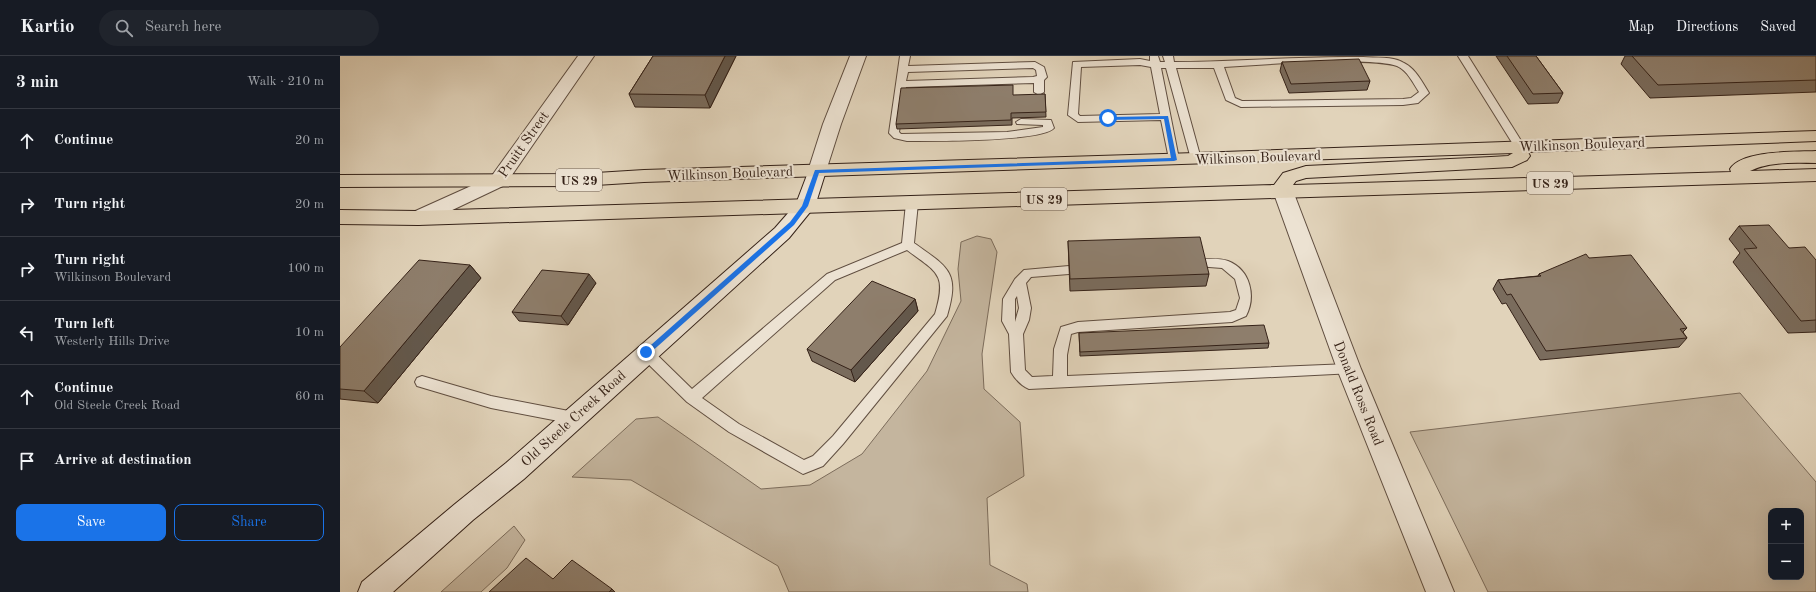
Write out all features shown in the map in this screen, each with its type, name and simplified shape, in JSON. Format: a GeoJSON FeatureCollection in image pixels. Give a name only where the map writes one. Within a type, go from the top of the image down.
{"type":"FeatureCollection","features":[{"type":"Feature","properties":{"kind":"main road","name":"Wilkinson Boulevard"},"geometry":{"type":"LineString","coordinates":[[340,181],[498,181],[1174,160],[1816,136]]}},
{"type":"Feature","properties":{"kind":"main road"},"geometry":{"type":"LineString","coordinates":[[1283,191],[1284,183],[1292,176],[1298,174],[1503,162],[1518,158],[1521,155],[1520,147]]}},
{"type":"Feature","properties":{"kind":"main road"},"geometry":{"type":"LineString","coordinates":[[1735,177],[1739,169],[1753,163],[1780,159],[1816,157]]}},
{"type":"Feature","properties":{"kind":"main road","name":"US 29"},"geometry":{"type":"LineString","coordinates":[[340,217],[418,218],[1816,174]]}},
{"type":"Feature","properties":{"kind":"street","name":"Pruitt Street"},"geometry":{"type":"LineString","coordinates":[[418,218],[498,181],[586,56]]}},
{"type":"Feature","properties":{"kind":"street"},"geometry":{"type":"LineString","coordinates":[[805,206],[832,124],[858,56]]}},
{"type":"Feature","properties":{"kind":"street","name":"Donald Ross Road"},"geometry":{"type":"LineString","coordinates":[[1283,191],[1348,369],[1440,592]]}},
{"type":"Feature","properties":{"kind":"street","name":"Old Steele Creek Road"},"geometry":{"type":"LineString","coordinates":[[372,592],[574,418],[646,352],[782,233],[805,206]]}},
{"type":"Feature","properties":{"kind":"lane"},"geometry":{"type":"LineString","coordinates":[[905,56],[894,133],[898,136],[907,138],[1021,134],[1042,132],[1049,128],[1047,122],[1021,122]]}},
{"type":"Feature","properties":{"kind":"lane"},"geometry":{"type":"LineString","coordinates":[[1463,56],[1520,147]]}},
{"type":"Feature","properties":{"kind":"lane"},"geometry":{"type":"LineString","coordinates":[[1166,117],[1078,119],[1072,115],[1076,64],[1169,60],[1218,65],[1281,58],[1383,61],[1400,64],[1410,71],[1424,93],[1414,101],[1403,102],[1241,104],[1231,100],[1218,65]]}},
{"type":"Feature","properties":{"kind":"lane"},"geometry":{"type":"LineString","coordinates":[[1169,60],[1196,159]]}},
{"type":"Feature","properties":{"kind":"lane"},"geometry":{"type":"LineString","coordinates":[[1154,61],[1174,160]]}},
{"type":"Feature","properties":{"kind":"lane"},"geometry":{"type":"LineString","coordinates":[[903,69],[1035,65],[1041,69],[1042,77],[1039,79],[1039,92]]}},
{"type":"Feature","properties":{"kind":"lane"},"geometry":{"type":"LineString","coordinates":[[901,84],[1039,79]]}},
{"type":"Feature","properties":{"kind":"lane"},"geometry":{"type":"LineString","coordinates":[[908,245],[912,203]]}},
{"type":"Feature","properties":{"kind":"lane"},"geometry":{"type":"LineString","coordinates":[[646,352],[692,398],[734,428],[803,467],[811,465],[818,461],[838,440],[941,316],[947,297],[948,284],[944,271],[908,245]]}},
{"type":"Feature","properties":{"kind":"lane"},"geometry":{"type":"LineString","coordinates":[[692,398],[831,278],[908,245]]}},
{"type":"Feature","properties":{"kind":"lane"},"geometry":{"type":"LineString","coordinates":[[1060,381],[1058,358],[1060,345],[1066,331],[1078,326],[1232,317],[1241,313],[1246,298],[1241,277],[1232,268],[1224,264],[1200,263]]}},
{"type":"Feature","properties":{"kind":"lane"},"geometry":{"type":"LineString","coordinates":[[1069,270],[1028,273],[1019,282],[1025,298],[1024,320],[1016,334],[1018,372],[1029,383],[1348,369]]}},
{"type":"Feature","properties":{"kind":"lane"},"geometry":{"type":"LineString","coordinates":[[422,382],[491,402],[574,418]]}},
{"type":"Feature","properties":{"kind":"shaded area"},"geometry":{"type":"Polygon","coordinates":[[[977,236],[991,239],[997,252],[982,354],[984,389],[1020,422],[1024,476],[987,498],[990,565],[1027,584],[1028,592],[789,592],[778,566],[631,480],[572,477],[636,419],[658,417],[761,489],[810,485],[862,454],[927,371],[961,301],[958,269],[961,242],[977,236]]]}},
{"type":"Feature","properties":{"kind":"shaded area"},"geometry":{"type":"Polygon","coordinates":[[[1740,393],[1816,482],[1816,592],[1488,592],[1410,432],[1740,393]]]}},
{"type":"Feature","properties":{"kind":"shaded area"},"geometry":{"type":"Polygon","coordinates":[[[514,526],[525,540],[507,568],[481,592],[441,592],[514,526]]]}},
{"type":"Feature","properties":{"kind":"building"},"geometry":{"type":"Polygon","coordinates":[[[653,56],[725,56],[705,95],[629,94],[653,56]]]}},
{"type":"Feature","properties":{"kind":"building"},"geometry":{"type":"Polygon","coordinates":[[[1507,56],[1536,56],[1563,93],[1533,94],[1507,56]]]}},
{"type":"Feature","properties":{"kind":"building"},"geometry":{"type":"Polygon","coordinates":[[[1632,56],[1816,56],[1816,80],[1658,85],[1632,56]]]}},
{"type":"Feature","properties":{"kind":"building"},"geometry":{"type":"Polygon","coordinates":[[[1359,59],[1370,81],[1291,84],[1282,62],[1359,59]]]}},
{"type":"Feature","properties":{"kind":"building"},"geometry":{"type":"Polygon","coordinates":[[[1013,85],[1013,95],[1045,94],[1046,112],[1011,113],[1011,120],[896,124],[901,88],[1013,85]]]}},
{"type":"Feature","properties":{"kind":"building"},"geometry":{"type":"Polygon","coordinates":[[[1769,225],[1789,248],[1805,247],[1816,260],[1816,320],[1801,321],[1744,249],[1757,248],[1739,226],[1769,225]]]}},
{"type":"Feature","properties":{"kind":"building"},"geometry":{"type":"Polygon","coordinates":[[[1200,237],[1209,274],[1070,279],[1068,241],[1200,237]]]}},
{"type":"Feature","properties":{"kind":"building"},"geometry":{"type":"Polygon","coordinates":[[[1586,254],[1589,258],[1631,255],[1687,328],[1680,329],[1687,338],[1546,351],[1511,294],[1507,295],[1498,280],[1541,276],[1539,274],[1586,254]]]}},
{"type":"Feature","properties":{"kind":"building"},"geometry":{"type":"Polygon","coordinates":[[[419,260],[470,265],[364,391],[340,389],[340,347],[419,260]]]}},
{"type":"Feature","properties":{"kind":"building"},"geometry":{"type":"Polygon","coordinates":[[[542,270],[589,274],[561,316],[512,312],[542,270]]]}},
{"type":"Feature","properties":{"kind":"building"},"geometry":{"type":"Polygon","coordinates":[[[872,281],[915,299],[851,370],[807,349],[872,281]]]}},
{"type":"Feature","properties":{"kind":"building"},"geometry":{"type":"Polygon","coordinates":[[[1264,325],[1269,343],[1080,352],[1079,333],[1264,325]]]}},
{"type":"Feature","properties":{"kind":"building"},"geometry":{"type":"Polygon","coordinates":[[[526,558],[553,579],[572,560],[612,589],[609,592],[489,592],[526,558]]]}},
{"type":"Feature","properties":{"kind":"route"},"geometry":{"type":"LineString","coordinates":[[646,352],[713,295],[792,224],[805,206],[817,171],[1174,160],[1166,117],[1108,118]]}}]}
